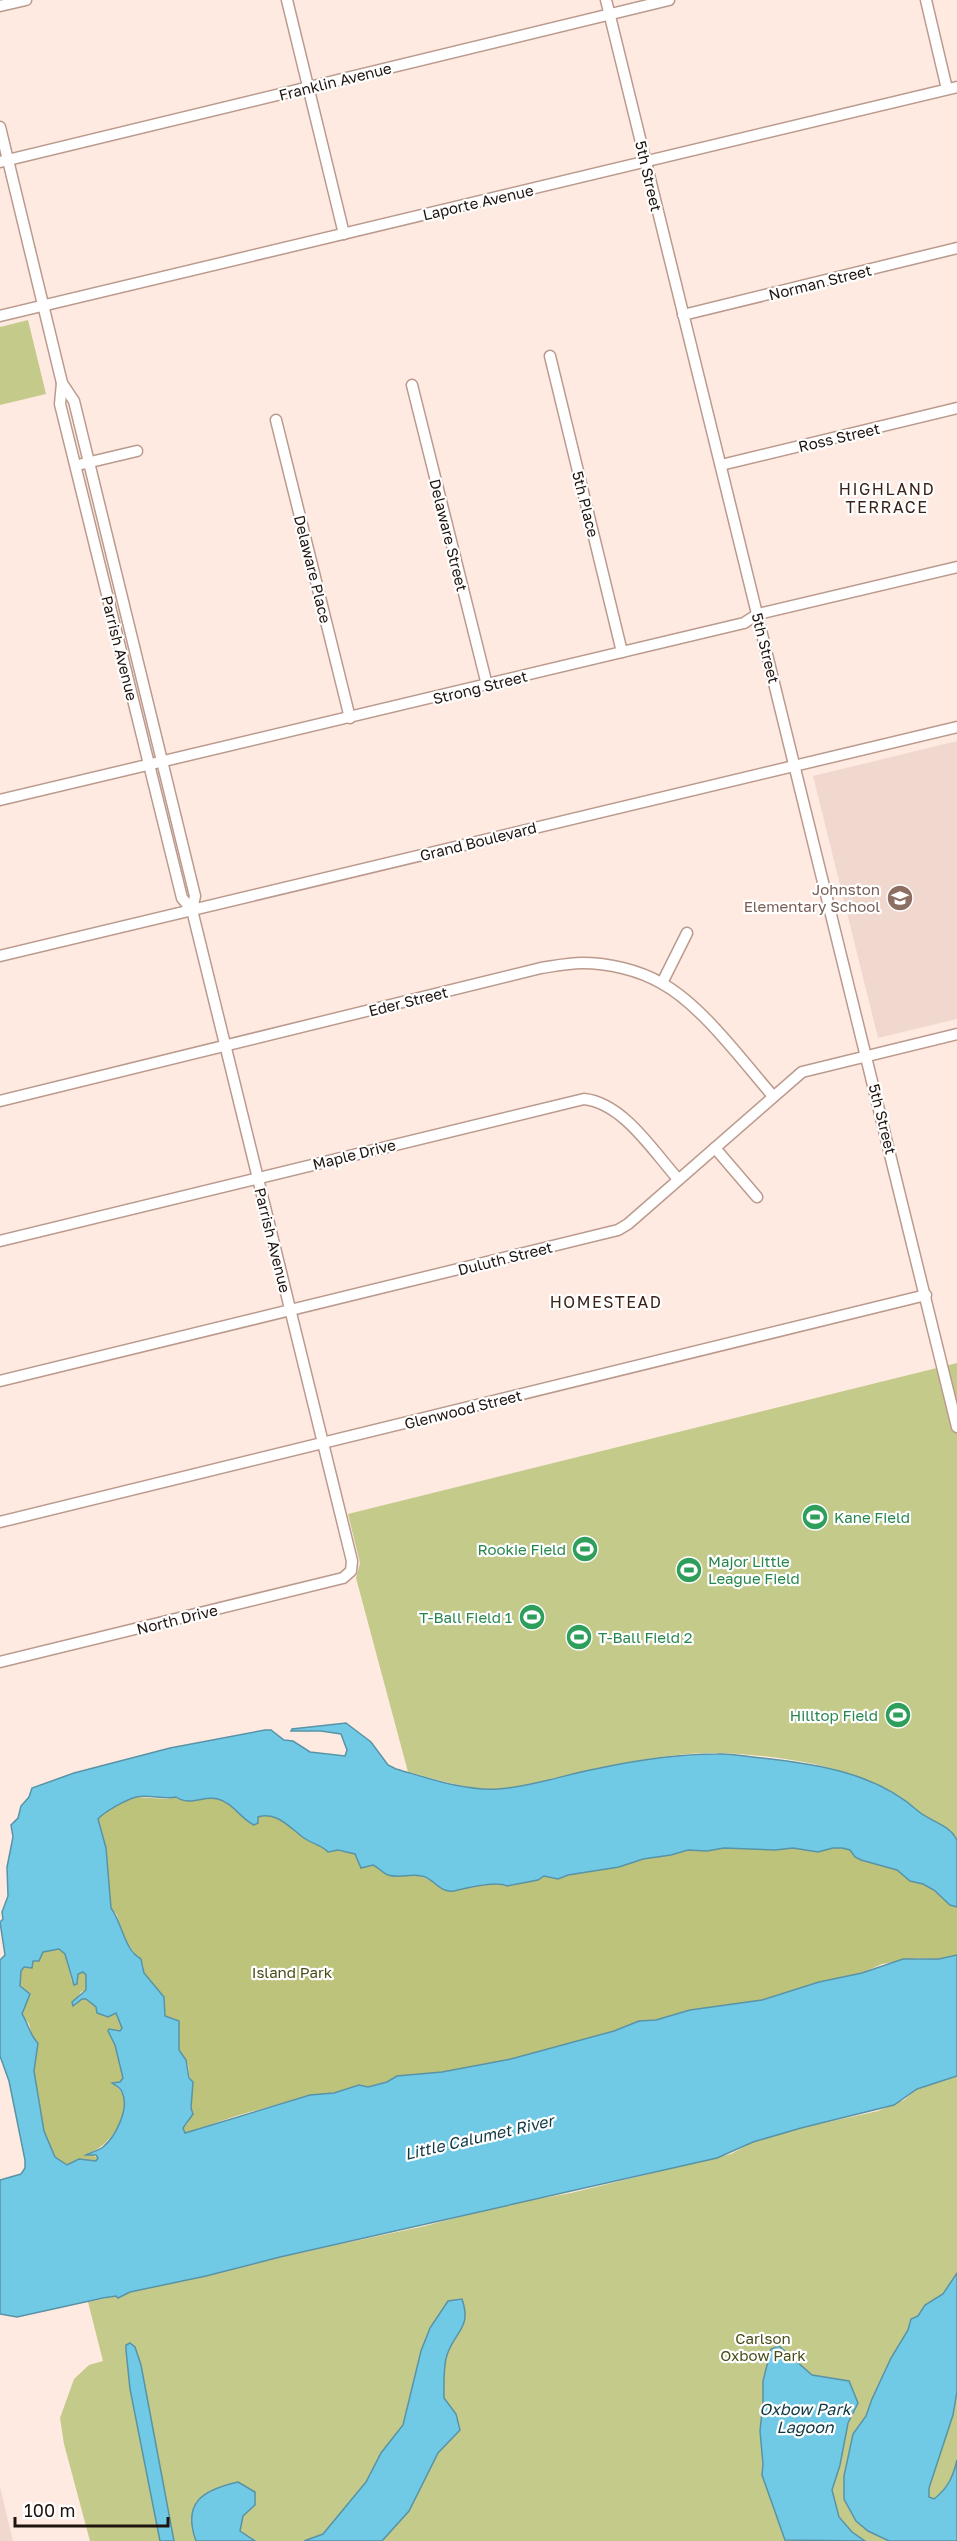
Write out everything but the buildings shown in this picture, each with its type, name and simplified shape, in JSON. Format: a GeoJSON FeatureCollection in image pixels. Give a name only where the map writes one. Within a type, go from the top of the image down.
{"type":"FeatureCollection","features":[{"type":"Feature","properties":{"kind":"street"},"geometry":{"type":"LineString","coordinates":[[0,6],[26,0]]}},
{"type":"Feature","properties":{"kind":"street"},"geometry":{"type":"LineString","coordinates":[[287,0],[344,234]]}},
{"type":"Feature","properties":{"kind":"street","name":"5th Street"},"geometry":{"type":"LineString","coordinates":[[606,0],[957,1426]]}},
{"type":"Feature","properties":{"kind":"street","name":"Franklin Avenue"},"geometry":{"type":"LineString","coordinates":[[4,161],[669,0]]}},
{"type":"Feature","properties":{"kind":"street"},"geometry":{"type":"LineString","coordinates":[[926,0],[952,88]]}},
{"type":"Feature","properties":{"kind":"street","name":"Laporte Avenue"},"geometry":{"type":"LineString","coordinates":[[0,316],[952,88]]}},
{"type":"Feature","properties":{"kind":"street","name":"Parrish Avenue"},"geometry":{"type":"LineString","coordinates":[[0,127],[4,161],[62,383],[60,404],[182,898],[192,910]]}},
{"type":"Feature","properties":{"kind":"street","name":"Norman Street"},"geometry":{"type":"LineString","coordinates":[[683,315],[957,248]]}},
{"type":"Feature","properties":{"kind":"street","name":"5th Place"},"geometry":{"type":"LineString","coordinates":[[549,356],[622,652]]}},
{"type":"Feature","properties":{"kind":"street","name":"Parrish Avenue"},"geometry":{"type":"LineString","coordinates":[[62,383],[74,401],[163,763],[195,896],[192,910],[324,1444],[352,1561],[351,1571]]}},
{"type":"Feature","properties":{"kind":"street","name":"Delaware Street"},"geometry":{"type":"LineString","coordinates":[[412,385],[487,685]]}},
{"type":"Feature","properties":{"kind":"street","name":"Ross Street"},"geometry":{"type":"LineString","coordinates":[[721,465],[957,408]]}},
{"type":"Feature","properties":{"kind":"street","name":"Delaware Place"},"geometry":{"type":"LineString","coordinates":[[276,420],[350,718]]}},
{"type":"Feature","properties":{"kind":"street"},"geometry":{"type":"LineString","coordinates":[[75,465],[137,451]]}},
{"type":"Feature","properties":{"kind":"street","name":"Strong Street"},"geometry":{"type":"LineString","coordinates":[[0,799],[163,763],[744,624],[758,614],[957,567]]}},
{"type":"Feature","properties":{"kind":"street","name":"Grand Boulevard"},"geometry":{"type":"LineString","coordinates":[[0,956],[957,727]]}},
{"type":"Feature","properties":{"kind":"street"},"geometry":{"type":"LineString","coordinates":[[662,983],[687,933]]}},
{"type":"Feature","properties":{"kind":"street","name":"Eder Street"},"geometry":{"type":"LineString","coordinates":[[0,1101],[541,968],[582,963],[636,972],[662,983],[687,1002],[710,1025],[773,1096]]}},
{"type":"Feature","properties":{"kind":"street","name":"Duluth Street"},"geometry":{"type":"LineString","coordinates":[[0,1381],[618,1230],[628,1224],[802,1072],[957,1034]]}},
{"type":"Feature","properties":{"kind":"street","name":"Maple Drive"},"geometry":{"type":"LineString","coordinates":[[0,1240],[584,1099],[597,1100],[618,1112],[678,1179]]}},
{"type":"Feature","properties":{"kind":"street"},"geometry":{"type":"LineString","coordinates":[[715,1148],[757,1197]]}},
{"type":"Feature","properties":{"kind":"street","name":"Glenwood Street"},"geometry":{"type":"LineString","coordinates":[[0,1522],[926,1295]]}},
{"type":"Feature","properties":{"kind":"street","name":"North Drive"},"geometry":{"type":"LineString","coordinates":[[0,1662],[343,1578],[351,1571]]}},
{"type":"Feature","properties":{"kind":"shaded area","name":"Johnston Elementary School"},"geometry":{"type":"Polygon","coordinates":[[[957,741],[957,1019],[878,1038],[813,776],[957,741]]]}},
{"type":"Feature","properties":{"kind":"shaded area"},"geometry":{"type":"Polygon","coordinates":[[[0,2487],[13,2541],[0,2541],[0,2487]]]}},
{"type":"Feature","properties":{"kind":"green space"},"geometry":{"type":"Polygon","coordinates":[[[28,320],[46,394],[0,405],[0,327],[28,320]]]}},
{"type":"Feature","properties":{"kind":"green space"},"geometry":{"type":"Polygon","coordinates":[[[957,1363],[957,1840],[945,1827],[876,1784],[825,1767],[772,1757],[721,1753],[675,1755],[629,1762],[523,1786],[497,1789],[463,1786],[408,1772],[356,1578],[360,1563],[348,1514],[957,1363]]]}},
{"type":"Feature","properties":{"kind":"green space","name":"Island Park"},"geometry":{"type":"Polygon","coordinates":[[[136,1797],[166,1799],[176,1797],[187,1801],[218,1799],[228,1804],[253,1825],[258,1823],[258,1817],[274,1817],[288,1824],[314,1844],[355,1854],[361,1868],[373,1865],[394,1876],[418,1875],[453,1891],[489,1884],[507,1886],[538,1880],[544,1876],[558,1879],[688,1850],[793,1848],[817,1852],[842,1848],[850,1850],[855,1857],[861,1860],[897,1870],[910,1881],[934,1890],[950,1905],[957,1907],[957,1955],[939,1959],[918,1958],[882,1964],[862,1973],[819,1982],[762,2000],[689,2010],[656,2020],[639,2021],[614,2031],[511,2059],[442,2072],[397,2076],[387,2082],[368,2087],[359,2085],[334,2093],[310,2095],[185,2133],[183,2128],[188,2123],[192,2096],[188,2065],[179,2050],[175,2019],[165,2016],[164,1997],[144,1973],[143,1964],[123,1937],[117,1915],[111,1908],[106,1848],[98,1819],[107,1810],[136,1797]]]}},
{"type":"Feature","properties":{"kind":"green space"},"geometry":{"type":"Polygon","coordinates":[[[59,1949],[65,1954],[72,1982],[78,1974],[83,1972],[86,1975],[86,1990],[81,1992],[73,2005],[86,1999],[108,2017],[117,2013],[122,2028],[120,2031],[110,2029],[108,2031],[115,2045],[123,2079],[113,2083],[122,2093],[125,2102],[123,2117],[114,2133],[102,2146],[88,2153],[98,2158],[96,2161],[83,2159],[67,2165],[55,2157],[44,2131],[34,2071],[36,2041],[33,2040],[29,2024],[22,2014],[30,1994],[20,1986],[21,1971],[25,1967],[28,1968],[43,1952],[59,1949]]]}},
{"type":"Feature","properties":{"kind":"green space","name":"Carlson Oxbow Park"},"geometry":{"type":"Polygon","coordinates":[[[957,2076],[957,2541],[90,2541],[64,2444],[60,2418],[74,2379],[89,2365],[103,2361],[88,2302],[117,2296],[118,2298],[130,2292],[425,2226],[504,2205],[571,2193],[731,2154],[753,2142],[801,2128],[878,2111],[904,2100],[917,2089],[957,2076]]]}},
{"type":"Feature","properties":{"kind":"water","name":"Little Calumet River"},"geometry":{"type":"Polygon","coordinates":[[[346,1723],[371,1742],[388,1765],[446,1783],[472,1788],[498,1789],[524,1786],[643,1760],[702,1754],[728,1754],[783,1760],[845,1772],[884,1788],[954,1835],[957,1840],[957,1907],[950,1905],[934,1890],[910,1881],[897,1870],[861,1860],[855,1857],[850,1850],[842,1848],[818,1852],[793,1848],[688,1850],[558,1879],[544,1876],[538,1880],[507,1886],[489,1884],[449,1891],[420,1876],[393,1876],[373,1865],[361,1868],[355,1854],[338,1850],[328,1852],[271,1816],[258,1817],[258,1823],[254,1825],[228,1804],[218,1799],[187,1801],[176,1797],[136,1797],[116,1806],[98,1819],[106,1848],[111,1908],[127,1943],[135,1955],[141,1959],[144,1973],[164,1997],[165,2016],[179,2021],[179,2050],[186,2060],[189,2078],[193,2082],[191,2108],[193,2114],[183,2128],[185,2133],[310,2095],[334,2093],[359,2085],[368,2087],[387,2082],[397,2076],[442,2072],[511,2059],[614,2031],[639,2021],[656,2020],[690,2010],[762,2000],[819,1982],[862,1973],[903,1959],[939,1959],[957,1955],[957,2076],[917,2089],[894,2105],[753,2142],[717,2158],[130,2292],[118,2298],[116,2296],[103,2298],[17,2317],[0,2314],[0,2180],[21,2174],[25,2168],[9,2081],[0,2056],[0,1960],[5,1955],[0,1922],[3,1919],[2,1912],[8,1896],[7,1867],[13,1837],[11,1825],[18,1818],[21,1806],[29,1797],[32,1788],[74,1773],[170,1748],[271,1730],[284,1740],[293,1741],[310,1752],[345,1756],[347,1750],[341,1734],[291,1731],[292,1729],[346,1723]],[[59,1949],[43,1952],[39,1961],[33,1961],[32,1968],[24,1967],[21,1971],[20,1986],[30,1994],[22,2014],[38,2043],[34,2071],[44,2131],[55,2157],[67,2165],[79,2159],[96,2161],[98,2158],[96,2155],[86,2155],[101,2148],[117,2129],[123,2114],[124,2099],[121,2090],[112,2083],[120,2082],[123,2078],[115,2045],[108,2031],[109,2029],[120,2031],[122,2028],[116,2013],[108,2017],[97,2013],[96,2007],[86,1999],[82,1999],[73,2006],[72,2002],[86,1990],[86,1975],[83,1972],[78,1974],[77,1984],[74,1985],[65,1954],[59,1949]]]}},
{"type":"Feature","properties":{"kind":"water","name":"Oxbow Park Lagoon"},"geometry":{"type":"Polygon","coordinates":[[[957,2273],[957,2391],[953,2415],[929,2488],[929,2497],[934,2499],[946,2486],[952,2477],[957,2460],[957,2541],[889,2541],[868,2531],[856,2521],[844,2499],[844,2476],[853,2434],[866,2416],[891,2358],[908,2330],[911,2319],[918,2316],[925,2305],[943,2294],[957,2273]]]}},
{"type":"Feature","properties":{"kind":"water"},"geometry":{"type":"Polygon","coordinates":[[[462,2299],[465,2309],[464,2323],[447,2355],[444,2382],[444,2398],[456,2414],[460,2430],[438,2453],[409,2511],[382,2541],[304,2541],[323,2534],[366,2482],[381,2453],[403,2425],[421,2351],[430,2328],[448,2301],[462,2299]]]}},
{"type":"Feature","properties":{"kind":"water"},"geometry":{"type":"Polygon","coordinates":[[[130,2343],[135,2347],[141,2365],[174,2541],[160,2541],[130,2389],[126,2345],[130,2343]]]}},
{"type":"Feature","properties":{"kind":"water","name":"Oxbow Park Lagoon"},"geometry":{"type":"Polygon","coordinates":[[[779,2346],[812,2375],[849,2381],[858,2403],[848,2423],[840,2465],[832,2490],[839,2517],[852,2532],[865,2541],[785,2540],[762,2475],[760,2431],[763,2381],[771,2349],[779,2346]]]}},
{"type":"Feature","properties":{"kind":"water"},"geometry":{"type":"Polygon","coordinates":[[[238,2482],[255,2492],[255,2505],[243,2516],[240,2531],[255,2541],[196,2541],[192,2528],[194,2507],[206,2494],[238,2482]]]}},
{"type":"Feature","properties":{"kind":"place","name":"Johnston Elementary School"},"geometry":{"type":"Point","coordinates":[900,898]}},
{"type":"Feature","properties":{"kind":"place","name":"Kane Field"},"geometry":{"type":"Point","coordinates":[815,1517]}},
{"type":"Feature","properties":{"kind":"place","name":"Rookie Field"},"geometry":{"type":"Point","coordinates":[585,1549]}},
{"type":"Feature","properties":{"kind":"place","name":"Major Little League Field"},"geometry":{"type":"Point","coordinates":[689,1570]}},
{"type":"Feature","properties":{"kind":"place","name":"T-Ball Field 1"},"geometry":{"type":"Point","coordinates":[532,1617]}},
{"type":"Feature","properties":{"kind":"place","name":"T-Ball Field 2"},"geometry":{"type":"Point","coordinates":[579,1637]}},
{"type":"Feature","properties":{"kind":"place","name":"Hilltop Field"},"geometry":{"type":"Point","coordinates":[898,1715]}},
{"type":"Feature","properties":{"kind":"district","name":"HIGHLAND TERRACE"},"geometry":{"type":"Point","coordinates":[887,498]}},
{"type":"Feature","properties":{"kind":"district","name":"HOMESTEAD"},"geometry":{"type":"Point","coordinates":[606,1302]}}]}
